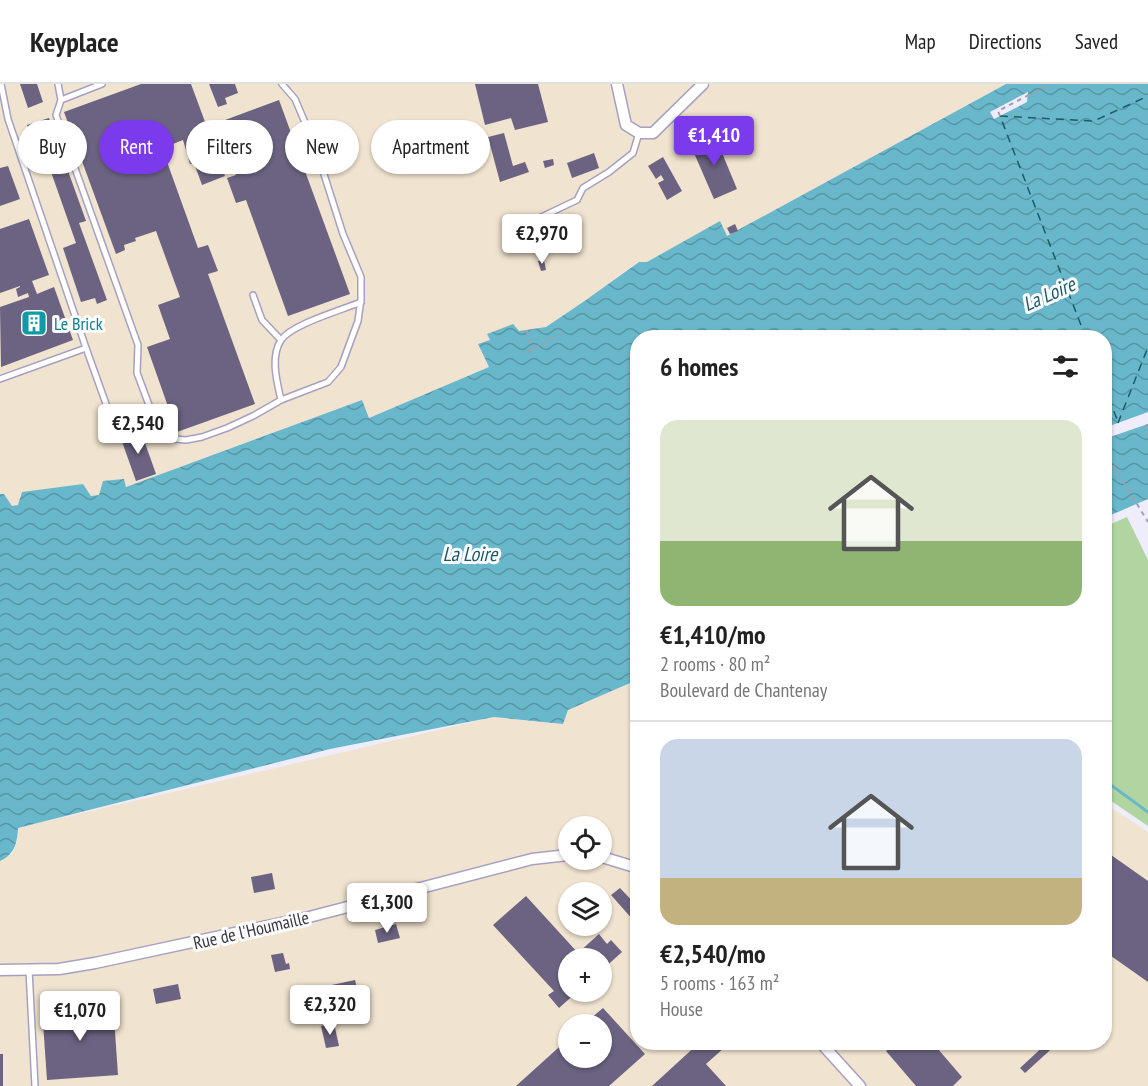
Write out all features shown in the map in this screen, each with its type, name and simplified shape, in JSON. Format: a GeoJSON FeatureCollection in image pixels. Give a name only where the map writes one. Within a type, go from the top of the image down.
{"type":"FeatureCollection","features":[{"type":"Feature","properties":{"kind":"street"},"geometry":{"type":"LineString","coordinates":[[617,84],[626,125],[639,134],[652,133],[704,84]]}},
{"type":"Feature","properties":{"kind":"street","name":"Rue de l'Houmaille"},"geometry":{"type":"LineString","coordinates":[[0,970],[71,967],[153,951],[309,917],[532,859],[558,856]]}},
{"type":"Feature","properties":{"kind":"street"},"geometry":{"type":"LineString","coordinates":[[612,860],[630,866]]}},
{"type":"Feature","properties":{"kind":"street"},"geometry":{"type":"LineString","coordinates":[[827,1050],[860,1086]]}},
{"type":"Feature","properties":{"kind":"lane"},"geometry":{"type":"LineString","coordinates":[[1,84],[8,119],[115,429]]}},
{"type":"Feature","properties":{"kind":"lane"},"geometry":{"type":"LineString","coordinates":[[58,84],[61,100],[56,116],[138,345],[137,373],[158,429],[175,439],[186,440],[202,437],[253,416],[281,400],[328,382],[341,368],[358,321],[361,278],[343,234],[315,146],[295,99],[282,84]]}},
{"type":"Feature","properties":{"kind":"lane"},"geometry":{"type":"LineString","coordinates":[[61,100],[102,84]]}},
{"type":"Feature","properties":{"kind":"lane"},"geometry":{"type":"LineString","coordinates":[[516,229],[577,200],[582,188],[609,172],[633,153],[639,134]]}},
{"type":"Feature","properties":{"kind":"lane"},"geometry":{"type":"LineString","coordinates":[[253,295],[262,320],[281,340]]}},
{"type":"Feature","properties":{"kind":"lane"},"geometry":{"type":"LineString","coordinates":[[281,400],[275,371],[276,355],[281,340],[296,328],[361,302]]}},
{"type":"Feature","properties":{"kind":"lane"},"geometry":{"type":"LineString","coordinates":[[0,379],[86,348]]}},
{"type":"Feature","properties":{"kind":"lane"},"geometry":{"type":"LineString","coordinates":[[29,970],[35,1086]]}},
{"type":"Feature","properties":{"kind":"path"},"geometry":{"type":"LineString","coordinates":[[1000,116],[998,111],[1050,84]]}},
{"type":"Feature","properties":{"kind":"path"},"geometry":{"type":"LineString","coordinates":[[527,331],[533,349]]}},
{"type":"Feature","properties":{"kind":"path"},"geometry":{"type":"LineString","coordinates":[[527,352],[561,334]]}},
{"type":"Feature","properties":{"kind":"path"},"geometry":{"type":"LineString","coordinates":[[1147,424],[1148,443]]}},
{"type":"Feature","properties":{"kind":"path"},"geometry":{"type":"LineString","coordinates":[[1112,463],[1147,521]]}},
{"type":"Feature","properties":{"kind":"shaded area"},"geometry":{"type":"Polygon","coordinates":[[[0,84],[1006,84],[727,236],[720,222],[647,262],[638,262],[546,327],[487,334],[490,340],[478,345],[489,367],[369,418],[362,400],[126,487],[124,479],[99,495],[91,496],[83,484],[23,492],[18,505],[12,506],[4,494],[0,494],[0,84]]]}},
{"type":"Feature","properties":{"kind":"shaded area"},"geometry":{"type":"Polygon","coordinates":[[[630,683],[630,1050],[1112,1050],[1112,808],[1148,832],[1148,1086],[0,1086],[0,861],[12,854],[17,842],[18,828],[494,717],[562,724],[568,710],[630,683]]]}},
{"type":"Feature","properties":{"kind":"green space"},"geometry":{"type":"Polygon","coordinates":[[[1127,517],[1148,560],[1148,826],[1112,801],[1112,524],[1127,517]]]}},
{"type":"Feature","properties":{"kind":"water","name":"La Loire"},"geometry":{"type":"Polygon","coordinates":[[[1006,84],[1148,84],[1148,499],[1112,515],[1112,330],[630,330],[630,683],[568,710],[563,724],[494,717],[330,749],[18,828],[14,848],[0,861],[0,494],[4,494],[12,506],[18,505],[22,492],[83,484],[91,496],[99,495],[103,481],[124,479],[126,487],[362,400],[369,418],[489,367],[478,344],[490,340],[487,334],[513,324],[519,331],[546,327],[639,262],[647,262],[720,221],[727,236],[1006,84]]]}},
{"type":"Feature","properties":{"kind":"pier"},"geometry":{"type":"Polygon","coordinates":[[[1028,92],[1027,102],[994,119],[990,112],[1028,92]]]}},
{"type":"Feature","properties":{"kind":"pier"},"geometry":{"type":"Polygon","coordinates":[[[1148,412],[1148,424],[1112,436],[1112,425],[1148,412]]]}},
{"type":"Feature","properties":{"kind":"building"},"geometry":{"type":"Polygon","coordinates":[[[20,84],[37,84],[43,102],[28,108],[20,84]]]}},
{"type":"Feature","properties":{"kind":"building"},"geometry":{"type":"Polygon","coordinates":[[[141,84],[191,84],[204,120],[186,120],[186,150],[183,140],[174,144],[174,120],[99,120],[99,174],[171,174],[198,248],[208,245],[218,271],[208,274],[255,404],[177,432],[147,347],[170,339],[158,305],[180,297],[156,231],[135,238],[136,241],[124,245],[125,250],[116,254],[87,174],[87,120],[67,120],[64,112],[141,84]]]}},
{"type":"Feature","properties":{"kind":"building"},"geometry":{"type":"Polygon","coordinates":[[[209,84],[235,84],[238,93],[225,98],[227,104],[218,107],[209,84]]]}},
{"type":"Feature","properties":{"kind":"building"},"geometry":{"type":"Polygon","coordinates":[[[475,84],[538,84],[548,122],[515,130],[511,118],[490,124],[490,120],[484,120],[475,84]]]}},
{"type":"Feature","properties":{"kind":"building"},"geometry":{"type":"Polygon","coordinates":[[[279,100],[286,120],[285,174],[306,174],[350,294],[288,316],[246,200],[236,203],[227,178],[236,174],[273,174],[273,120],[225,120],[279,100]]]}},
{"type":"Feature","properties":{"kind":"building"},"geometry":{"type":"Polygon","coordinates":[[[504,133],[513,166],[525,162],[529,172],[500,182],[490,136],[504,133]]]}},
{"type":"Feature","properties":{"kind":"building"},"geometry":{"type":"Polygon","coordinates":[[[715,136],[737,189],[714,199],[691,146],[715,136]]]}},
{"type":"Feature","properties":{"kind":"building"},"geometry":{"type":"Polygon","coordinates":[[[594,153],[599,168],[572,178],[567,163],[594,153]]]}},
{"type":"Feature","properties":{"kind":"building"},"geometry":{"type":"Polygon","coordinates":[[[663,157],[682,191],[667,200],[658,183],[664,180],[661,175],[656,179],[648,166],[663,157]]]}},
{"type":"Feature","properties":{"kind":"building"},"geometry":{"type":"Polygon","coordinates":[[[553,159],[554,165],[545,168],[543,161],[553,159]]]}},
{"type":"Feature","properties":{"kind":"building"},"geometry":{"type":"Polygon","coordinates":[[[8,166],[20,199],[0,206],[0,168],[8,166]]]}},
{"type":"Feature","properties":{"kind":"building"},"geometry":{"type":"Polygon","coordinates":[[[52,174],[69,174],[86,221],[79,223],[107,300],[97,304],[95,298],[81,302],[63,248],[76,243],[52,174]]]}},
{"type":"Feature","properties":{"kind":"building"},"geometry":{"type":"Polygon","coordinates":[[[198,174],[224,174],[225,176],[202,185],[198,174]]]}},
{"type":"Feature","properties":{"kind":"building"},"geometry":{"type":"Polygon","coordinates":[[[29,219],[49,275],[32,281],[37,294],[54,287],[73,340],[1,367],[0,307],[29,297],[28,293],[18,297],[16,289],[20,286],[0,293],[0,229],[29,219]]]}},
{"type":"Feature","properties":{"kind":"building"},"geometry":{"type":"Polygon","coordinates":[[[735,224],[738,231],[730,234],[727,228],[735,224]]]}},
{"type":"Feature","properties":{"kind":"building"},"geometry":{"type":"Polygon","coordinates":[[[544,260],[546,270],[541,271],[538,261],[544,260]]]}},
{"type":"Feature","properties":{"kind":"building"},"geometry":{"type":"Polygon","coordinates":[[[140,429],[156,474],[136,481],[120,436],[140,429]]]}},
{"type":"Feature","properties":{"kind":"building"},"geometry":{"type":"Polygon","coordinates":[[[1112,856],[1148,881],[1148,982],[1112,957],[1112,856]]]}},
{"type":"Feature","properties":{"kind":"building"},"geometry":{"type":"Polygon","coordinates":[[[272,873],[275,889],[254,893],[251,877],[272,873]]]}},
{"type":"Feature","properties":{"kind":"building"},"geometry":{"type":"Polygon","coordinates":[[[620,888],[630,899],[630,916],[612,896],[620,888]]]}},
{"type":"Feature","properties":{"kind":"building"},"geometry":{"type":"Polygon","coordinates":[[[526,896],[558,931],[558,936],[562,936],[573,948],[558,948],[558,1002],[566,1002],[559,1008],[548,995],[554,991],[493,925],[526,896]]]}},
{"type":"Feature","properties":{"kind":"building"},"geometry":{"type":"Polygon","coordinates":[[[396,924],[400,938],[378,943],[375,930],[396,924]]]}},
{"type":"Feature","properties":{"kind":"building"},"geometry":{"type":"Polygon","coordinates":[[[597,936],[601,936],[607,944],[611,940],[622,952],[612,961],[612,948],[584,948],[597,936]]]}},
{"type":"Feature","properties":{"kind":"building"},"geometry":{"type":"Polygon","coordinates":[[[283,953],[290,969],[275,972],[271,955],[283,953]]]}},
{"type":"Feature","properties":{"kind":"building"},"geometry":{"type":"Polygon","coordinates":[[[355,980],[358,992],[316,1002],[313,989],[355,980]]]}},
{"type":"Feature","properties":{"kind":"building"},"geometry":{"type":"Polygon","coordinates":[[[178,984],[181,999],[156,1004],[153,989],[178,984]]]}},
{"type":"Feature","properties":{"kind":"building"},"geometry":{"type":"Polygon","coordinates":[[[113,1003],[118,1075],[47,1080],[42,1008],[113,1003]]]}},
{"type":"Feature","properties":{"kind":"building"},"geometry":{"type":"Polygon","coordinates":[[[603,1008],[608,1014],[596,1014],[603,1008]]]}},
{"type":"Feature","properties":{"kind":"building"},"geometry":{"type":"Polygon","coordinates":[[[612,1018],[630,1038],[630,1050],[641,1050],[645,1054],[609,1086],[516,1086],[558,1048],[558,1068],[612,1068],[612,1018]]]}},
{"type":"Feature","properties":{"kind":"building"},"geometry":{"type":"Polygon","coordinates":[[[334,1023],[339,1046],[326,1048],[321,1026],[334,1023]]]}},
{"type":"Feature","properties":{"kind":"building"},"geometry":{"type":"Polygon","coordinates":[[[691,1050],[722,1050],[706,1064],[726,1086],[652,1086],[691,1050]]]}},
{"type":"Feature","properties":{"kind":"building"},"geometry":{"type":"Polygon","coordinates":[[[939,1050],[962,1077],[953,1086],[916,1086],[886,1051],[939,1050]]]}},
{"type":"Feature","properties":{"kind":"building"},"geometry":{"type":"Polygon","coordinates":[[[1039,1050],[1050,1050],[1025,1073],[1020,1068],[1039,1050]]]}},
{"type":"Feature","properties":{"kind":"building"},"geometry":{"type":"Polygon","coordinates":[[[0,1054],[3,1054],[3,1086],[0,1086],[0,1054]]]}},
{"type":"Feature","properties":{"kind":"waterway"},"geometry":{"type":"LineString","coordinates":[[1112,786],[1148,812]]}},
{"type":"Feature","properties":{"kind":"ferry route"},"geometry":{"type":"LineString","coordinates":[[1083,330],[1000,116],[1094,121],[1148,96]]}},
{"type":"Feature","properties":{"kind":"ferry route"},"geometry":{"type":"LineString","coordinates":[[1118,423],[1148,347]]}},
{"type":"Feature","properties":{"kind":"ferry route"},"geometry":{"type":"LineString","coordinates":[[1112,406],[1118,422]]}},
{"type":"Feature","properties":{"kind":"place","name":"Le Brick"},"geometry":{"type":"Point","coordinates":[34,323]}}]}
